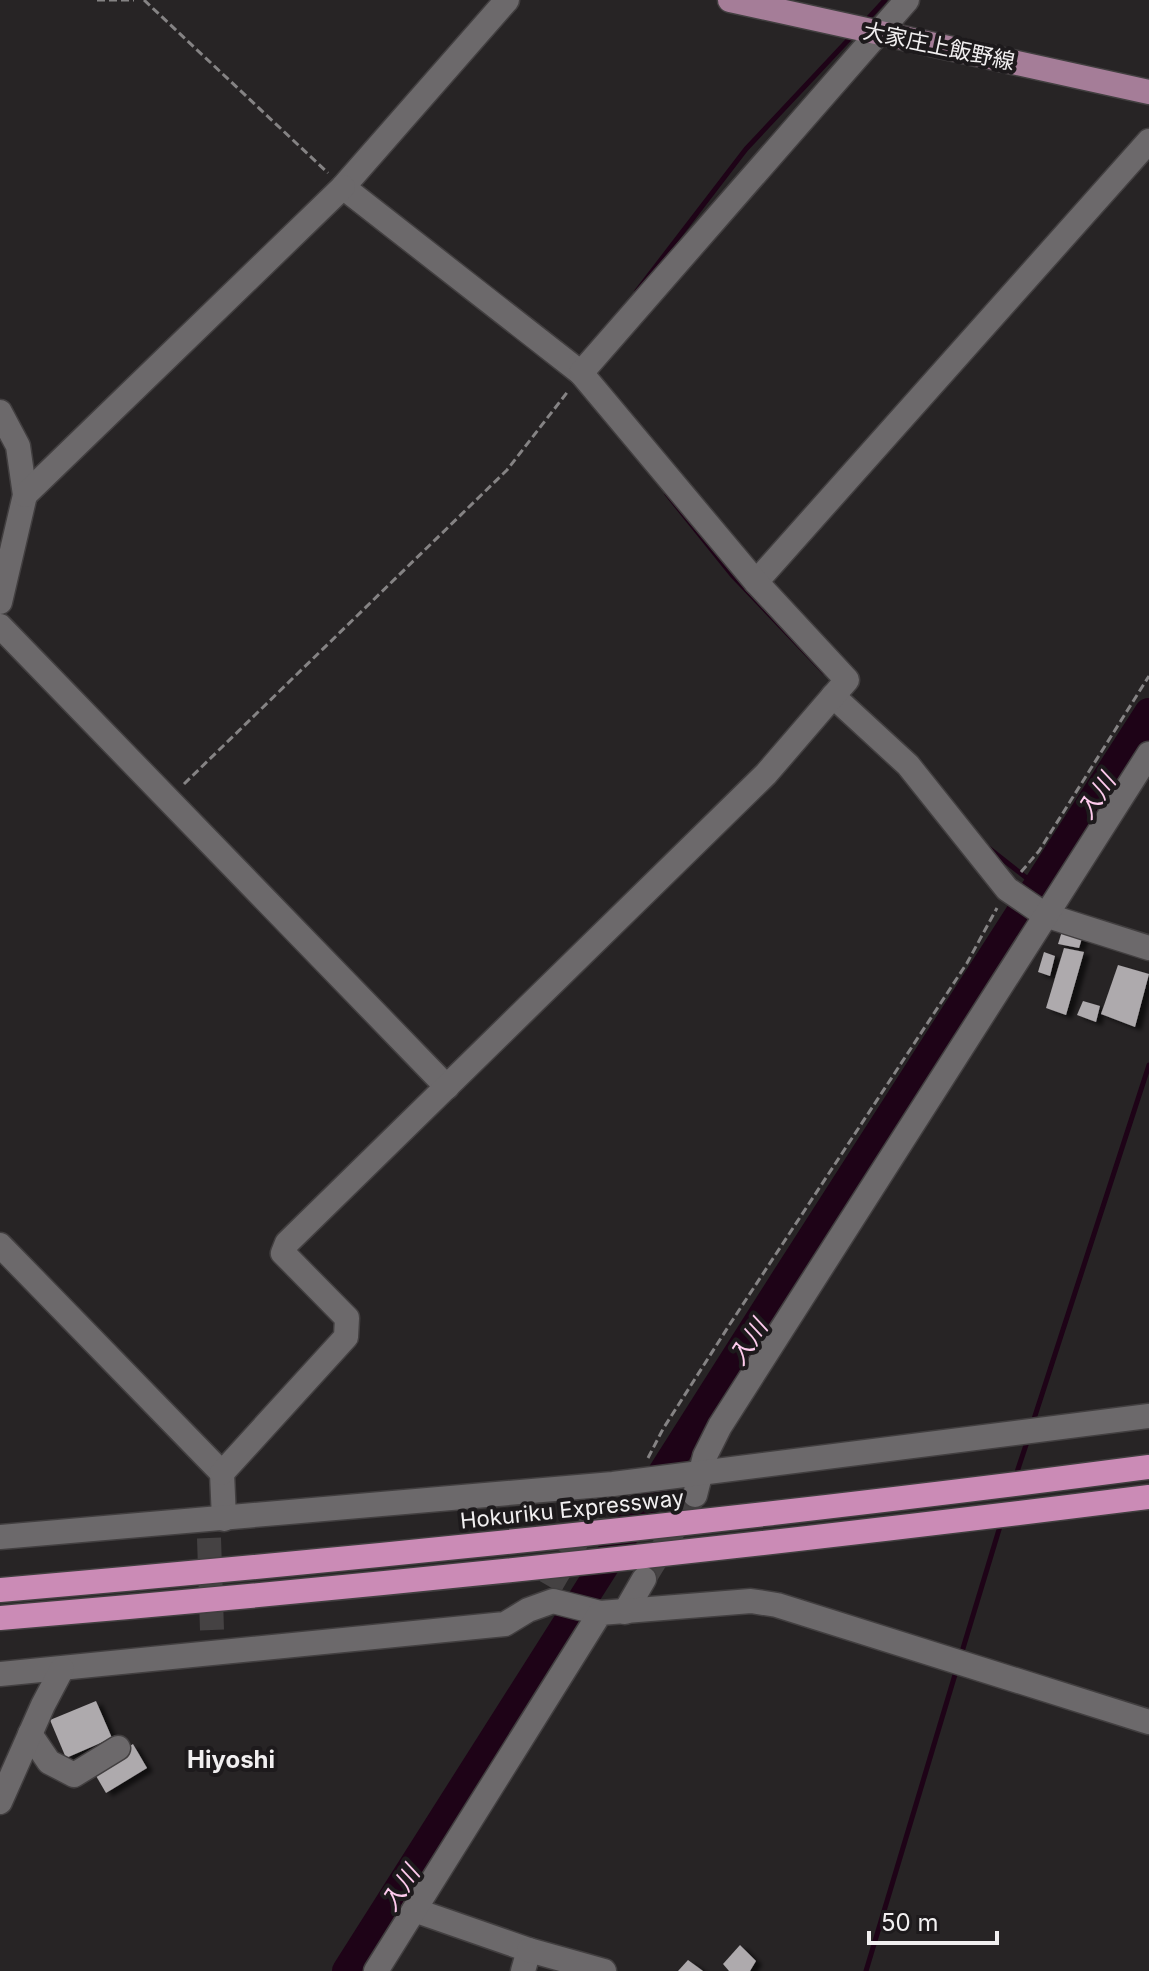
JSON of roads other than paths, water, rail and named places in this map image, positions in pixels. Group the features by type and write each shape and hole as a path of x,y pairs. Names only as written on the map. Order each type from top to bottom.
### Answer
{"highway":[{"name":"Hokuriku Expressway","path":"0,1590 590,1534 1149,1467"},
{"path":"0,1618 256,1597 577,1564 648,1567 1149,1497"}],"main road":[{"name":"大家庄上飯野線","path":"730,0 1149,92"}],"street":[{"path":"25,495 343,187 507,0"},
{"path":"581,373 907,0"},
{"path":"756,582 1149,141"},
{"path":"214,1526 222,1473 346,1337 347,1318 283,1253 287,1243 766,774 847,680 756,582 581,373 343,187"},
{"path":"0,412 18,446 25,495 0,602"},
{"path":"0,626 447,1087"},
{"path":"833,696 908,765 1010,891 1045,915 1149,948"},
{"path":"694,1480 720,1426 1149,754"},
{"path":"0,1245 222,1473"},
{"path":"0,1537 214,1526 625,1482 694,1480 1149,1416"},
{"path":"598,1505 625,1482"},
{"path":"625,1612 648,1567"},
{"path":"0,1674 62,1669 213,1642 505,1624 545,1595 553,1601 600,1613 751,1601 777,1605 1149,1722"},
{"path":"376,1971 600,1613"},
{"path":"0,1802 8,1758 30,1734 62,1669"},
{"path":"30,1734 49,1762 74,1775 118,1748"},
{"path":"414,1910 526,1961 604,1971"}],"waterway":[{"path":"864,23 885,0"},
{"path":"637,291 746,149 852,36"},
{"path":"667,494 732,575 824,672"},
{"name":"入川","path":"347,1971 1149,713"},
{"path":"986,846 1038,887"},
{"path":"1033,1422 1149,1065"},
{"path":"1016,1475 1028,1439"},
{"path":"961,1655 1001,1523"},
{"path":"866,1971 957,1668"}],"tunnel":[{"path":"644,1579 695,1495"},
{"path":"550,1587 598,1505"},
{"path":"209,1538 212,1630"}],"district":[{"name":"Hiyoshi","path":"231,1759"}]}
